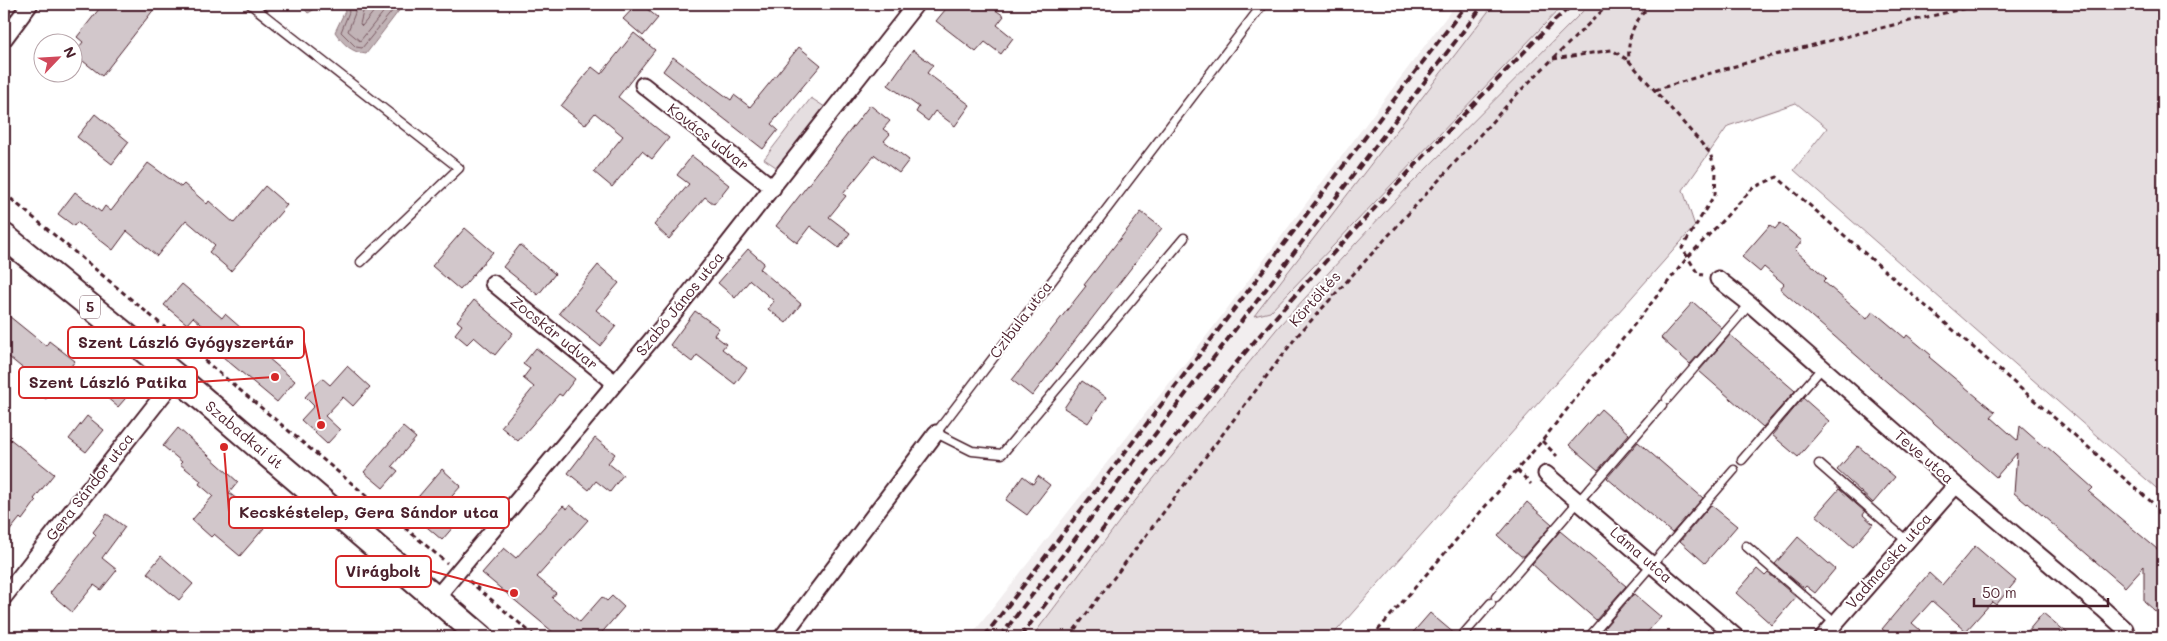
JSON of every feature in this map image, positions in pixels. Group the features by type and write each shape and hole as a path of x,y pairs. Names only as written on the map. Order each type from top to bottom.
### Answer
{"main road":[{"name":"Szabadkai út","path":"4,236 177,377 481,637"}],"street":[{"path":"4,39 30,4"},
{"name":"Szabó János utca","path":"436,598 673,314 916,4"},
{"name":"Kovács udvar","path":"643,85 773,188"},
{"name":"Teve utca","path":"1718,279 1750,304 1956,485 2103,609 2125,629 2128,637"},
{"name":"Zocskár udvar","path":"493,283 615,383"},
{"name":"Gera Sándor utca","path":"6,590 177,377"},
{"name":"Czibula utca","path":"782,637 936,432"},
{"name":"Láma utca","path":"1546,474 1736,637"},
{"name":"Vadmacska utca","path":"1822,637 1956,485"}],"lane":[{"path":"250,4 459,168 360,262"},
{"name":"Czibula utca","path":"936,432 1263,4"},
{"path":"936,432 972,451 1002,454 1184,238"},
{"path":"1461,637 1750,304"},
{"path":"1742,460 1822,368"},
{"path":"1819,464 1907,541"},
{"path":"1589,637 1734,470"},
{"path":"1746,546 1835,623"}],"path":[{"name":"Körtöltés","path":"1069,637 1297,336 1518,92 1609,4"},
{"path":"1629,61 1628,44 1637,18 1651,4"},
{"path":"1655,90 1736,65 1901,22 1984,4"},
{"path":"1552,60 1612,50 1629,61 1710,153 1716,172 1716,194 1682,248 1698,274 1718,279"},
{"path":"1372,637 1542,441 1687,258 1752,188 1777,177 2163,512"},
{"path":"4,193 536,637"},
{"path":"1542,441 1556,456"},
{"path":"1517,470 1531,484"}],"shaded area":[{"path":"1456,4 1494,4 1255,315 1270,312 1564,4 1590,4 1408,187 1280,325 1131,506 1032,637 970,637 1211,330"},
{"path":"1494,4 1564,4 1270,312 1254,316"},
{"path":"1590,4 2163,4 2163,494 1794,170 1827,128 1796,103 1728,126 1683,190 1695,226 1331,637 1032,637 1131,506 1280,325 1408,187"},
{"path":"811,98 828,109 779,169 764,159"}],"water":[{"path":"300,4 324,4 308,13"},
{"path":"338,4 404,4 366,54 348,47 335,32 345,11"}],"building":[{"path":"103,4 158,4 102,76 82,60 83,42 81,32"},
{"path":"637,4 641,4 658,18 643,36 623,19"},
{"path":"950,4 987,4 1004,16 997,25 1013,38 1001,54 985,42 976,52 936,21"},
{"path":"634,33 655,50 618,97 669,138 652,159 642,151 612,187 594,172 623,136 595,113 585,125 561,106 592,67 601,74"},
{"path":"799,47 821,65 771,124 778,130 763,149 663,71 673,57 731,100 734,95 750,107"},
{"path":"913,50 933,65 927,73 970,105 955,126 935,111 928,121 916,112 919,107 888,85"},
{"path":"870,105 890,121 883,129 890,134 884,141 909,160 899,173 875,155 843,194 846,196 829,217 850,233 839,248 810,226 797,243 776,226"},
{"path":"95,114 129,142 112,164 77,137"},
{"path":"692,156 729,185 714,204 705,197 669,239 654,225 689,184 677,175"},
{"path":"148,163 181,187 184,184 207,204 209,201 234,223 265,186 287,205 231,271 209,252 215,245 186,220 157,256 127,231 113,250 77,222 74,226 58,214 75,192 101,212 105,206 111,211"},
{"path":"1141,212 1162,228 1032,396 1012,380"},
{"path":"1780,223 1802,241 1795,250 1826,278 1823,281 1867,319 1873,311 1905,338 1907,335 1931,355 1929,357 1995,412 1991,417 2018,441 2020,426 2045,448 2046,446 2093,488 2089,492 2163,554 2163,618 2144,601 2144,566 2125,587 2014,493 2017,453 1996,477 1780,289 1784,284 1764,267 1760,272 1742,257 1770,225 1775,229"},
{"path":"465,228 493,252 460,290 432,266"},
{"path":"520,245 555,274 538,295 503,267"},
{"path":"748,249 764,263 760,269 801,304 786,323 768,309 774,301 750,280 735,298 718,283"},
{"path":"598,265 619,283 596,310 616,326 600,346 559,313"},
{"path":"182,284 222,318 225,314 257,342 254,346 295,381 277,402 211,347 218,339 193,317 187,324 164,305"},
{"path":"474,300 513,333 495,355 474,337 467,344 455,334 462,325 457,321"},
{"path":"1693,302 1722,328 1690,364 1661,338"},
{"path":"695,311 719,328 714,335 726,344 722,349 747,368 735,384 697,355 692,362 670,345"},
{"path":"4,312 46,346 49,341 75,361 46,399 20,379 26,371 4,353"},
{"path":"1730,335 1795,391 1763,427 1699,371"},
{"path":"536,348 575,379 562,396 559,394 518,441 501,427 534,387 523,378 530,369 523,364"},
{"path":"347,366 370,387 353,406 343,397 325,416 340,430 327,444 301,420 314,406 305,397 322,378 330,385"},
{"path":"114,377 131,392 118,407 100,392"},
{"path":"1082,381 1106,397 1088,423 1064,408"},
{"path":"1803,398 1829,421 1798,457 1772,435"},
{"path":"1601,409 1629,434 1598,470 1569,445"},
{"path":"87,416 104,430 86,452 69,439"},
{"path":"403,427 416,438 392,466 398,471 383,488 364,472"},
{"path":"178,428 238,482 229,493 241,502 239,505 264,528 240,556 214,534 211,537 192,520 213,496 199,484 201,481 180,464 182,462 163,446"},
{"path":"4,434 54,474 34,499 36,501 22,520 20,518 4,538"},
{"path":"595,438 615,454 608,463 623,475 610,492 596,481 589,490 568,473"},
{"path":"1638,442 1703,498 1672,533 1607,478"},
{"path":"1858,446 1895,477 1873,503 1837,470"},
{"path":"442,469 461,486 445,504 461,518 442,540 407,510"},
{"path":"1023,476 1033,484 1038,476 1050,485 1027,515 1006,500"},
{"path":"1839,489 1865,512 1863,515 1873,524 1853,547 1816,515"},
{"path":"1527,502 1552,524 1524,556 1521,556 1498,536"},
{"path":"570,505 588,520 537,577 556,593 552,598 580,622 602,597 607,601 612,596 624,607 598,637 559,637 482,573 504,548 516,558 563,506 567,509"},
{"path":"1711,505 1737,526 1705,563 1680,541"},
{"path":"107,514 125,527 102,558 117,570 101,590 94,585 72,612 50,593 96,535 93,532"},
{"path":"1560,531 1626,586 1596,620 1532,564"},
{"path":"1798,537 1835,569 1815,593 1806,586 1804,588 1775,564"},
{"path":"1975,546 2016,581 1996,605 1992,602 1966,631 1932,601 1912,623 1920,630 1913,637 1892,637 1882,629 1929,573 1942,585"},
{"path":"161,556 193,584 179,600 147,573"},
{"path":"1757,569 1765,576 1768,573 1796,597 1772,625 1736,593"},
{"path":"1634,594 1661,617 1643,637 1616,637 1604,628"},
{"path":"1430,613 1456,635 1456,637 1409,637"},
{"path":"2043,613 2072,637 2023,637"}],"railway":[{"path":"984,637 1467,4"},
{"path":"1000,637 1484,4"},
{"path":"1020,637 1132,492 1248,349 1360,224 1436,143 1552,23 1573,4"}],"place":[{"name":"Szent László Patika","path":"275,377"},
{"name":"Szent László Gyógyszertár","path":"321,425"},
{"name":"Kecskéstelep, Gera Sándor utca","path":"224,447"},
{"name":"Virágbolt","path":"514,593"}]}
